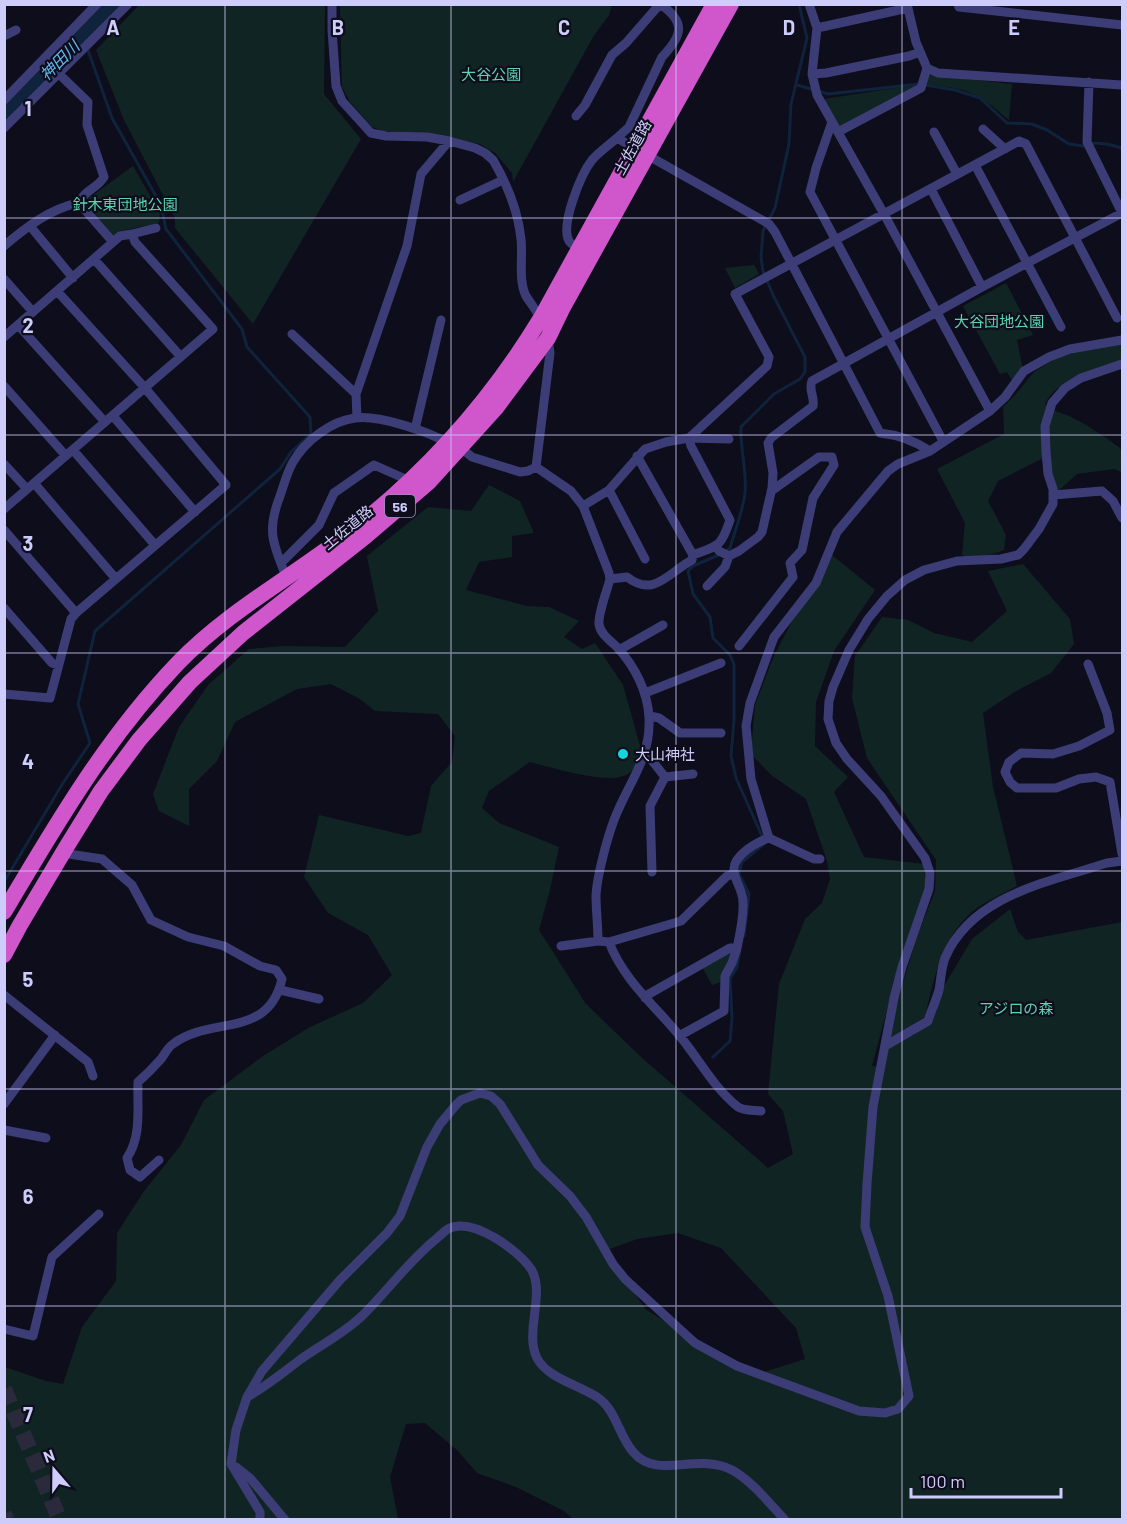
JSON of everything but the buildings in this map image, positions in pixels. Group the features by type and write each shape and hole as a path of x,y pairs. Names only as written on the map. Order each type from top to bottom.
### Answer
{"highway":[{"name":"土佐道路","path":"4,912 80,786 118,732 179,662 283,569 358,526 496,408 548,338 714,4"},
{"name":"土佐道路","path":"4,955 62,853 101,791 139,740 190,682 243,633 366,536 429,482 541,318 580,248 731,4"}],"street":[{"path":"4,100 97,4"},
{"path":"4,128 128,4"},
{"path":"332,4 336,86 342,101 371,133 386,136 427,137 449,141 485,153 492,160 503,180 518,215 526,296 535,306 541,318 550,353 536,466"},
{"path":"576,116 585,105 612,55 627,43 660,4 673,13 678,21 679,30 662,57 629,127 592,160 578,184 570,208 567,239 571,244 580,248"},
{"path":"809,4 817,28 812,79 817,94 990,411"},
{"path":"958,4 959,7 1122,25"},
{"path":"817,28 907,6 927,68 922,85 838,132"},
{"path":"4,36 16,30"},
{"path":"812,79 826,73 920,52"},
{"path":"927,68 938,73 1122,85"},
{"path":"59,74 88,102 87,125 104,177 102,182 82,195 79,203"},
{"path":"693,555 739,551 762,532 772,488 773,473 768,443 771,438 813,406 810,384 812,381 1122,213 1088,145 1089,82"},
{"path":"832,122 810,192 943,441"},
{"path":"983,129 1005,149"},
{"path":"934,132 957,174"},
{"path":"617,138 766,222 791,263 880,433 917,442 930,451"},
{"path":"357,418 356,394 407,246 421,174 449,141"},
{"path":"688,438 766,366 769,357 735,294 1019,141 1026,144 1117,318"},
{"path":"975,165 1061,327"},
{"path":"460,201 503,180"},
{"path":"931,189 982,287"},
{"path":"4,246 30,226 65,206 79,203"},
{"path":"79,203 113,242"},
{"path":"30,226 73,278"},
{"path":"4,337 120,236 156,228"},
{"path":"4,509 213,329 135,242 132,234"},
{"path":"94,259 181,357"},
{"path":"4,279 33,312"},
{"path":"4,694 50,698 71,619 226,485 145,388 57,291"},
{"path":"415,429 441,320"},
{"path":"18,325 195,512"},
{"path":"292,334 356,394"},
{"path":"769,838 751,779 746,726 750,703 774,637 816,583 837,532 888,471 898,464 930,451 990,411 1005,398 1024,371 1049,357 1071,349 1122,340"},
{"path":"260,1520 260,1512 231,1464 236,1430 247,1397 262,1371 340,1280 387,1233 400,1216 427,1147 440,1124 461,1100 480,1093 491,1096 500,1104 538,1165 570,1196 625,1280 694,1343 737,1366 859,1411 885,1413 898,1409 909,1396 888,1296 865,1227 873,1107 894,998 902,967 929,889 930,873 925,858 881,796 847,759 836,743 828,719 829,701 849,650 868,619 886,596 905,580 924,570 957,561 1001,559 1018,555 1039,528 1053,504 1048,474 1045,426 1052,403 1065,388 1081,378 1122,364"},
{"path":"4,386 155,545"},
{"path":"283,569 272,536 275,511 291,464 302,449 320,434 340,422 357,418 384,421 415,429 455,445 472,457 520,472 528,471 536,466"},
{"path":"688,438 690,446 730,520 723,541 722,552 725,567 707,586"},
{"path":"583,506 609,490 645,449 688,438 729,440"},
{"path":"610,579 627,577 637,585 655,584 692,560 693,555 637,456"},
{"path":"739,646 793,577 790,563 802,550 813,498 834,465 832,457 819,457 774,489 772,488"},
{"path":"4,464 30,486 116,579"},
{"path":"283,569 319,525 334,493 374,465 410,481"},
{"path":"536,466 572,491 583,506 610,579 599,622 601,632 619,650 638,677 645,693 650,716 646,753 614,821 603,862 596,895 598,941"},
{"path":"609,490 645,559"},
{"path":"1053,495 1102,492 1113,501 1122,518"},
{"path":"4,530 76,613"},
{"path":"4,608 52,663 58,665"},
{"path":"619,650 663,625"},
{"path":"645,693 721,663"},
{"path":"1088,664 1107,713 1110,730 1078,746 1053,754 1021,753 1009,762 1005,772 1010,782 1017,788 1056,788 1079,779 1096,777 1110,782 1122,854"},
{"path":"650,716 659,718 680,733 721,733"},
{"path":"646,753 665,777"},
{"path":"665,777 693,774"},
{"path":"652,872 650,806 665,777"},
{"path":"679,1036 724,1011 726,976 736,948 744,903 742,890 733,867 738,858 760,841 769,838 814,860 820,859"},
{"path":"62,853 102,860 132,885 151,920 188,937 224,946 261,966 276,970 282,978 280,990 268,1009 254,1018 192,1034 172,1044 161,1059 138,1082 138,1130 132,1150 126,1158 130,1170 140,1177 159,1160"},
{"path":"885,1046 928,1021 939,990 944,959 964,928 990,907 1007,896 1107,862 1122,861"},
{"path":"561,946 598,941 609,942 681,921 727,876 734,874"},
{"path":"609,942 634,985 679,1036 718,1089 741,1109 761,1111"},
{"path":"645,998 730,948 736,948"},
{"path":"280,990 319,999"},
{"path":"4,995 88,1062 93,1076"},
{"path":"4,1104 55,1035"},
{"path":"4,1130 46,1138"},
{"path":"4,1329 33,1336 52,1257 99,1214"},
{"path":"247,1397 345,1330 363,1315 429,1245 450,1228 462,1226 482,1231 499,1240 519,1255 532,1270 537,1286 534,1330 537,1358 559,1378 598,1397 610,1412 627,1444 644,1463 656,1466 695,1462 711,1463 732,1470 785,1520"},
{"path":"231,1464 250,1478 285,1520"}],"green space":[{"path":"140,4 325,5 324,94 361,139 253,324 175,228 175,218 124,120 96,50"},
{"name":"大谷公園","path":"340,5 612,5 609,15 593,37 513,182 512,173 495,153 480,144 427,133 384,131 372,127 350,102 342,87"},
{"path":"929,75 1012,84 1009,120 980,98 963,90 927,85"},
{"path":"915,85 916,88 839,127 824,99"},
{"name":"針木東団地公園","path":"133,166 160,213 159,223 120,231 113,236 85,201"},
{"path":"754,265 759,274 735,288 725,268"},
{"name":"大谷団地公園","path":"1006,283 1033,335 1017,340 1023,370 1013,382 1007,372 1000,374 963,306"},
{"path":"1122,343 1122,360 1068,381 1051,395 1045,404 1119,447 1122,451 1122,472 1114,469 1077,474 1057,492 1053,477 1041,459 998,481 988,501 1006,535 1004,550 978,557 962,555 965,523 937,469 1004,434 1003,407 1034,372 1055,359 1078,351"},
{"name":"アジロの森","path":"489,485 520,501 534,533 512,536 512,557 479,562 466,590 527,606 549,607 579,621 564,637 582,649 595,643 623,685 642,753 632,771 618,778 593,777 530,762 489,791 482,808 499,823 559,847 539,930 586,1004 640,1056 768,1168 793,1154 783,1111 768,1094 779,984 805,919 822,903 830,879 827,861 806,799 771,775 751,754 755,705 773,658 792,621 820,583 832,555 875,590 834,651 816,702 815,746 848,777 834,792 864,857 924,864 926,888 900,961 872,1066 885,1067 888,1049 915,1034 934,1018 944,986 972,939 1010,909 1018,932 1026,940 1122,922 1122,1519 573,1519 564,1511 516,1487 477,1473 458,1451 425,1423 406,1424 390,1477 398,1519 5,1520 5,1367 46,1381 63,1384 82,1327 116,1281 117,1233 144,1191 181,1145 204,1100 263,1056 310,1027 363,1003 392,975 368,935 328,913 304,877 319,815 408,836 421,833 431,786 452,762 455,736 438,714 375,711 360,699 331,684 297,689 235,722 217,761 189,789 189,826 159,811 153,794 179,727 208,685 249,649 283,646 345,647 378,611 367,556 428,507 471,511","holes":["678,1233 721,1248 796,1328 805,1359 764,1372 717,1353 645,1309 607,1250 637,1239"]},
{"path":"1023,564 1070,619 1074,644 1051,673 1016,691 983,713 993,787 1017,886 983,904 961,923 940,960 925,1017 889,1039 900,992 917,937 935,891 936,860 867,758 852,698 855,656 882,617 908,620 934,633 972,642 1007,611 988,571"},
{"path":"732,952 721,982 712,985 702,967"}],"waterway":[{"name":"神田川","path":"4,115 113,4"},
{"path":"726,551 730,548 745,493 741,427 774,394 800,379 805,372 805,357 773,295 763,271 761,257 763,231 775,208 789,144 791,104 807,38 799,4"},
{"path":"4,882 63,783 90,743 78,704 95,631 280,469 291,452 311,434 310,417 247,347 242,329 166,229 161,205 112,118 83,36"},
{"path":"797,85 828,94 919,84"},
{"path":"925,85 955,90 980,98 1007,123 1032,124 1047,130 1069,144 1083,146 1095,143 1122,148"},
{"path":"721,554 693,566 688,571 693,594 710,617 713,638 730,655 734,664 734,720 731,756 736,778 765,843 742,862 739,874 749,894 744,936"},
{"path":"713,1057 730,1041 732,1018 730,979 737,967 740,951"}],"tunnel":[{"path":"4,1389 60,1520"},
{"path":"4,1514 7,1520"}],"place":[{"name":"大山神社","path":"623,754"}]}
